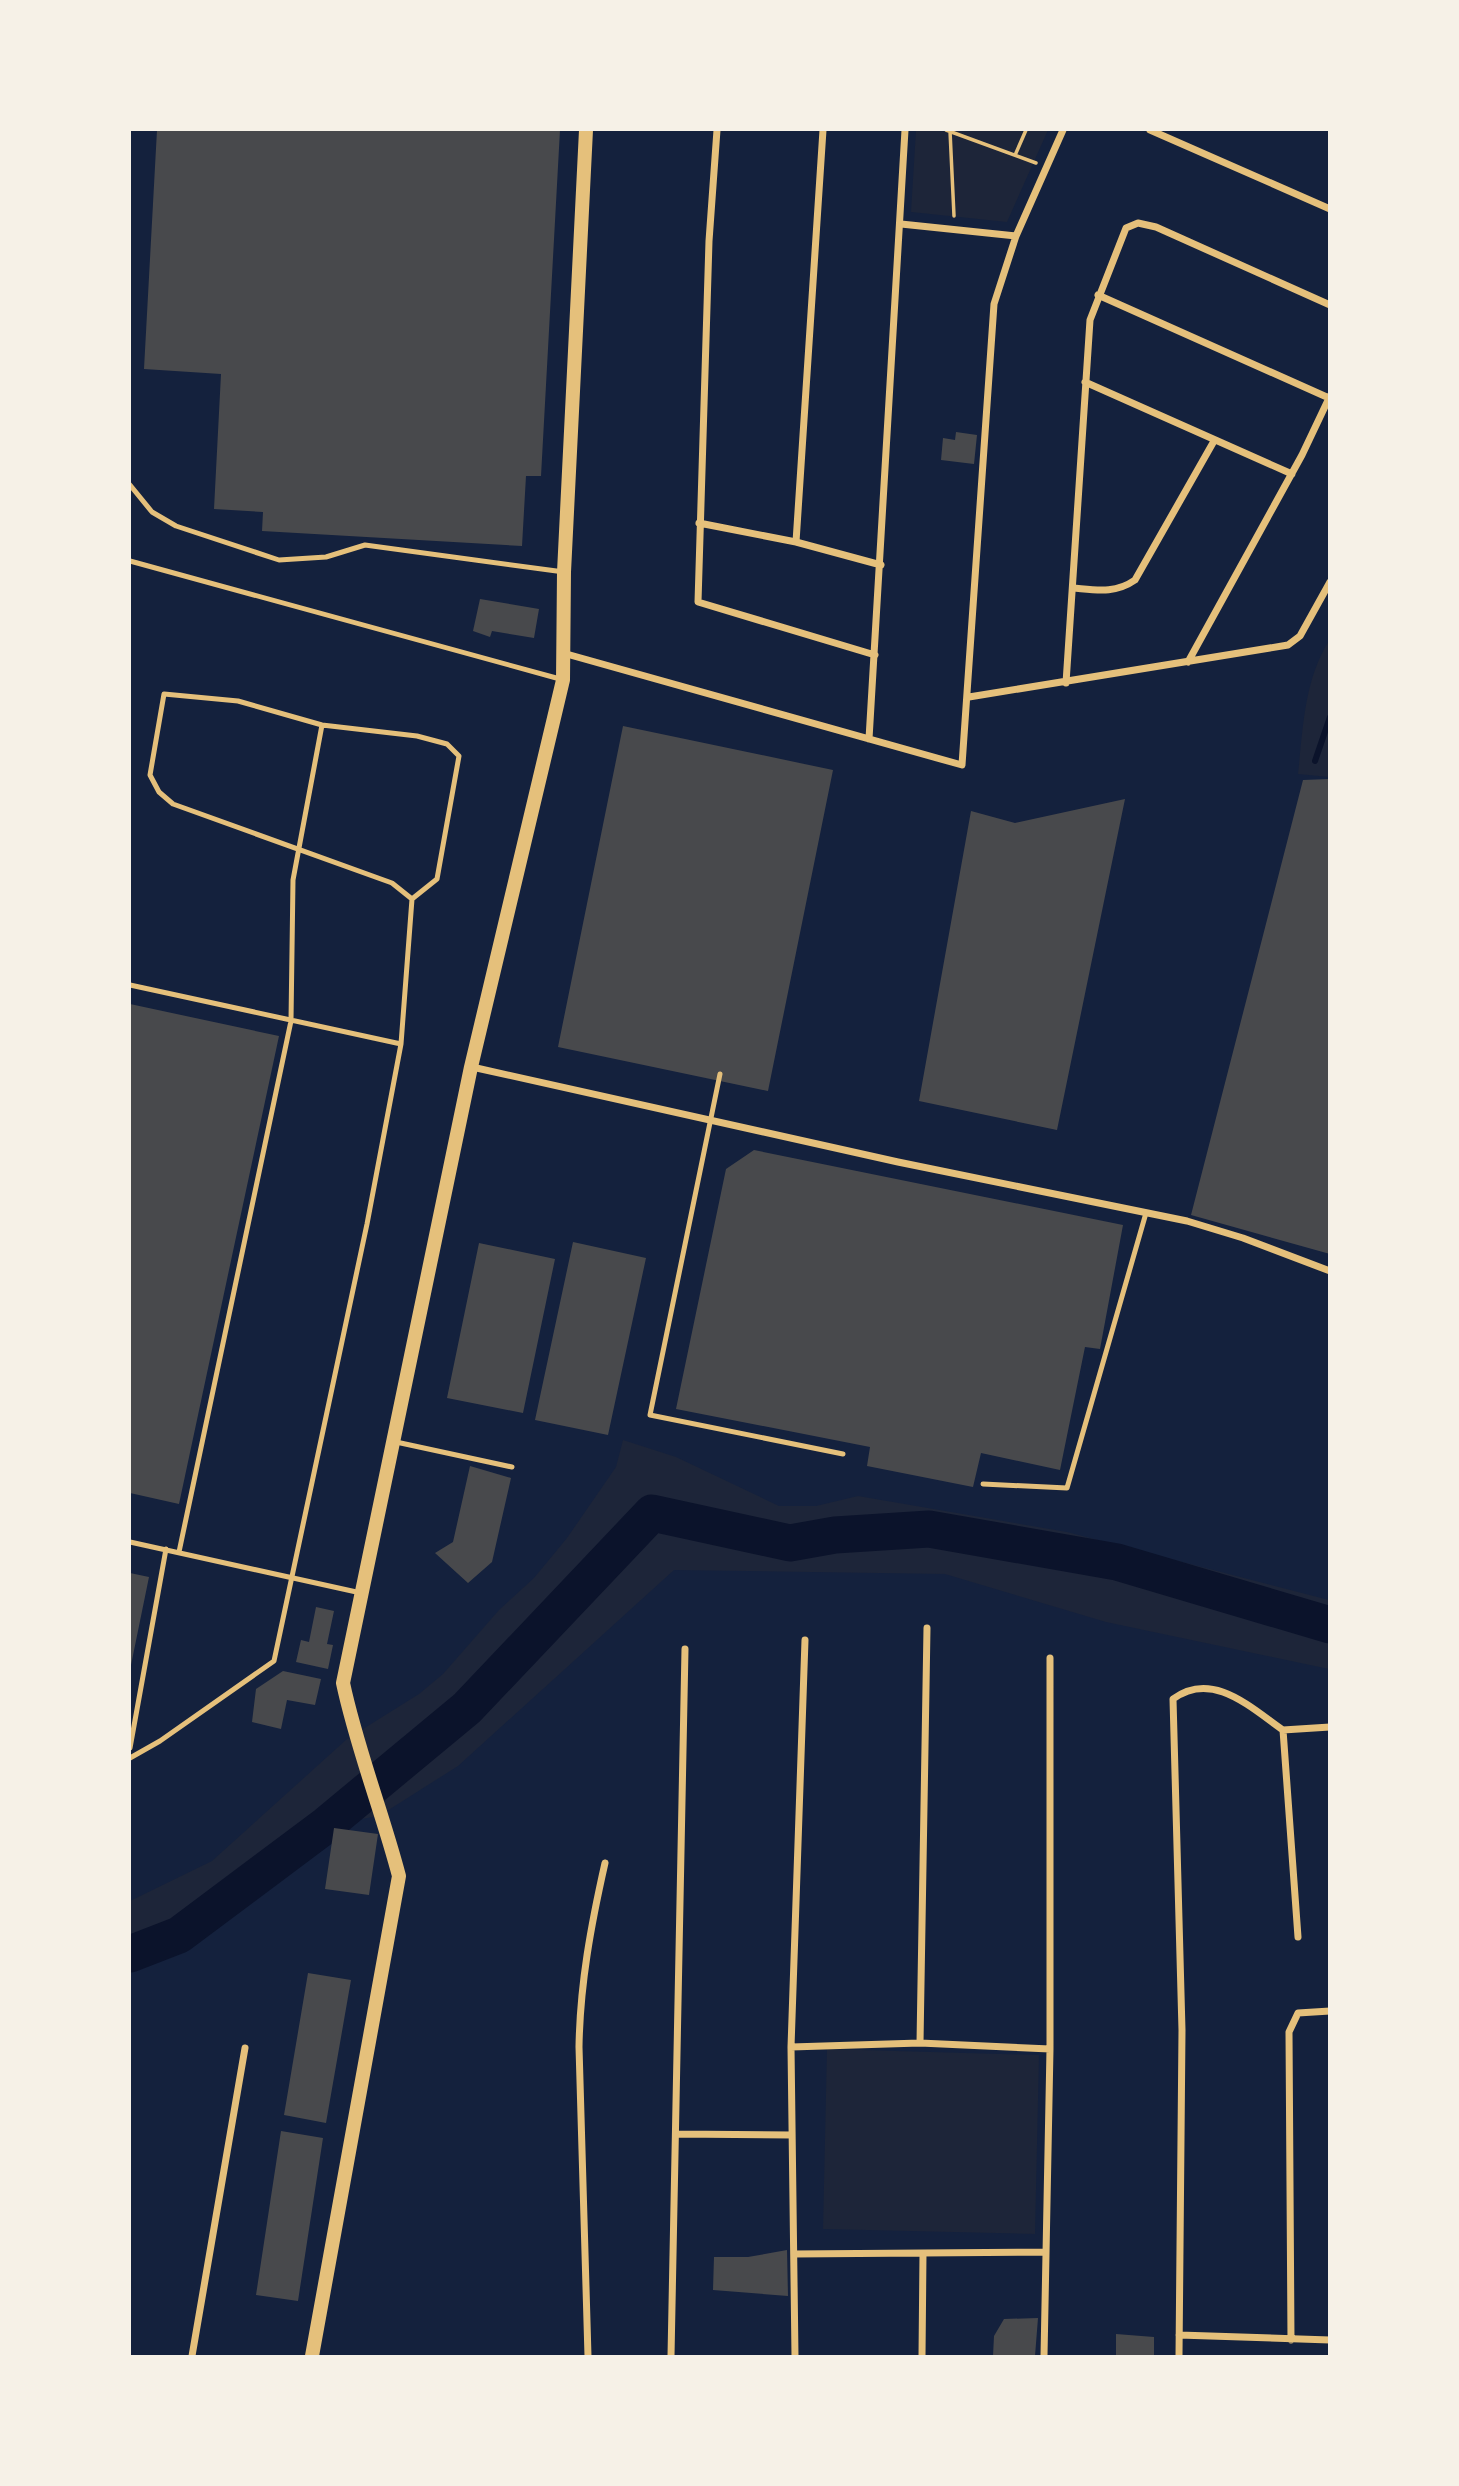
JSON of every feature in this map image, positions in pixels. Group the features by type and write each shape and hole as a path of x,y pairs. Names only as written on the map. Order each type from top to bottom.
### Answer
{"main road":[{"path":"312,2357 399,1876 383,1813 353,1731 344,1683 471,1067 563,680 564,572 586,130"}],"street":[{"path":"718,130 709,241 698,602 875,655"},
{"path":"796,542 823,130"},
{"path":"869,740 905,130"},
{"path":"563,653 962,765 969,697 994,304 1016,236 1063,130"},
{"path":"1150,130 1165,132 1329,209"},
{"path":"1066,683 1090,320 1126,228 1138,223 1156,227 1329,305"},
{"path":"901,224 1016,236"},
{"path":"1098,295 1329,397 1292,474 1188,662"},
{"path":"1085,382 1292,474"},
{"path":"1073,588 1105,591 1125,587 1135,580 1214,441"},
{"path":"699,523 796,542 881,565"},
{"path":"969,697 1288,645 1300,636 1329,582"},
{"path":"471,1067 1146,1213 1243,1238 1329,1271"},
{"path":"920,2043 927,1628"},
{"path":"796,2357 791,2047 805,1640"},
{"path":"671,2357 685,1649"},
{"path":"1044,2357 1049,2049 1050,1658"},
{"path":"1179,2357 1182,2030 1172,1699 1185,1690 1229,1692 1283,1730 1329,1727"},
{"path":"1283,1730 1298,1937"},
{"path":"588,2357 579,2022 586,1949 605,1863"},
{"path":"1290,2340 1289,2032 1298,2013 1329,2011"},
{"path":"791,2047 920,2043 1049,2049"},
{"path":"192,2357 245,2048"},
{"path":"676,2134 792,2135"},
{"path":"794,2255 1046,2252"},
{"path":"922,2357 923,2254"},
{"path":"1179,2335 1329,2340"}],"lane":[{"path":"130,485 152,513 176,526 279,561 326,557 365,545 564,572"},
{"path":"130,561 563,680"},
{"path":"130,1758 170,1734 274,1661 367,1224 401,1044 412,899 438,879 459,756 447,744 417,736 322,725 238,701 164,694 150,775 159,792 173,804 297,846 392,883 412,899"},
{"path":"179,1552 291,1021 293,880 297,846 322,725"},
{"path":"130,985 401,1044"},
{"path":"720,1074 650,1415 843,1454"},
{"path":"983,1484 1067,1488 1146,1213"},
{"path":"393,1441 512,1467"},
{"path":"130,1542 361,1593"},
{"path":"130,1748 166,1549"}],"path":[{"path":"956,229 948,130 1016,153 1047,167"},
{"path":"1016,153 1026,130"}],"shaded area":[{"path":"916,130 1048,130 1007,222 911,212"},
{"path":"1329,641 1329,777 1298,774 1303,722 1310,688 1314,672"},
{"path":"623,1440 676,1457 779,1506 816,1506 858,1496 1067,1532 1329,1600 1329,1669 1106,1622 945,1574 674,1570 458,1766 379,1816 326,1825 179,1935 130,1954 130,1901 212,1861 347,1739 419,1694 443,1674 499,1610 534,1578 567,1538 616,1467"},
{"path":"827,2049 1039,2055 1035,2234 823,2229"}],"building":[{"path":"157,130 560,130 541,476 526,476 522,546 262,531 263,512 214,509 221,374 144,369"},
{"path":"956,432 977,435 974,464 941,460 943,438 955,440"},
{"path":"480,599 539,609 534,638 492,631 490,637 473,631"},
{"path":"623,726 833,770 768,1091 558,1047"},
{"path":"1330,779 1330,1254 1191,1215 1303,780"},
{"path":"1125,799 1057,1130 919,1101 971,811 1015,823"},
{"path":"130,1004 279,1036 179,1504 130,1493"},
{"path":"754,1150 1123,1225 1100,1349 1085,1347 1060,1470 981,1453 973,1487 867,1466 870,1447 676,1409 726,1169"},
{"path":"573,1242 646,1258 608,1435 535,1420"},
{"path":"479,1243 555,1259 523,1413 447,1398"},
{"path":"470,1466 511,1478 492,1562 468,1583 435,1553 453,1542"},
{"path":"130,1573 149,1577 131,1665 130,1665"},
{"path":"316,1607 334,1611 327,1644 333,1645 328,1669 296,1662 301,1640 309,1642"},
{"path":"283,1671 321,1679 315,1705 287,1700 281,1729 252,1722 256,1689"},
{"path":"334,1828 378,1834 369,1895 325,1889"},
{"path":"308,1973 351,1980 326,2123 284,2115"},
{"path":"281,2131 323,2138 298,2301 256,2295"},
{"path":"787,2250 788,2296 713,2290 714,2257 748,2257"},
{"path":"1038,2318 1035,2356 993,2356 994,2336 1004,2319"},
{"path":"1116,2334 1154,2337 1154,2356 1116,2356"}],"waterway":[{"path":"1315,761 1330,717"},
{"path":"130,1954 179,1935 326,1825 467,1708 652,1513 790,1543 835,1535 929,1529 1117,1562 1330,1625"}]}
